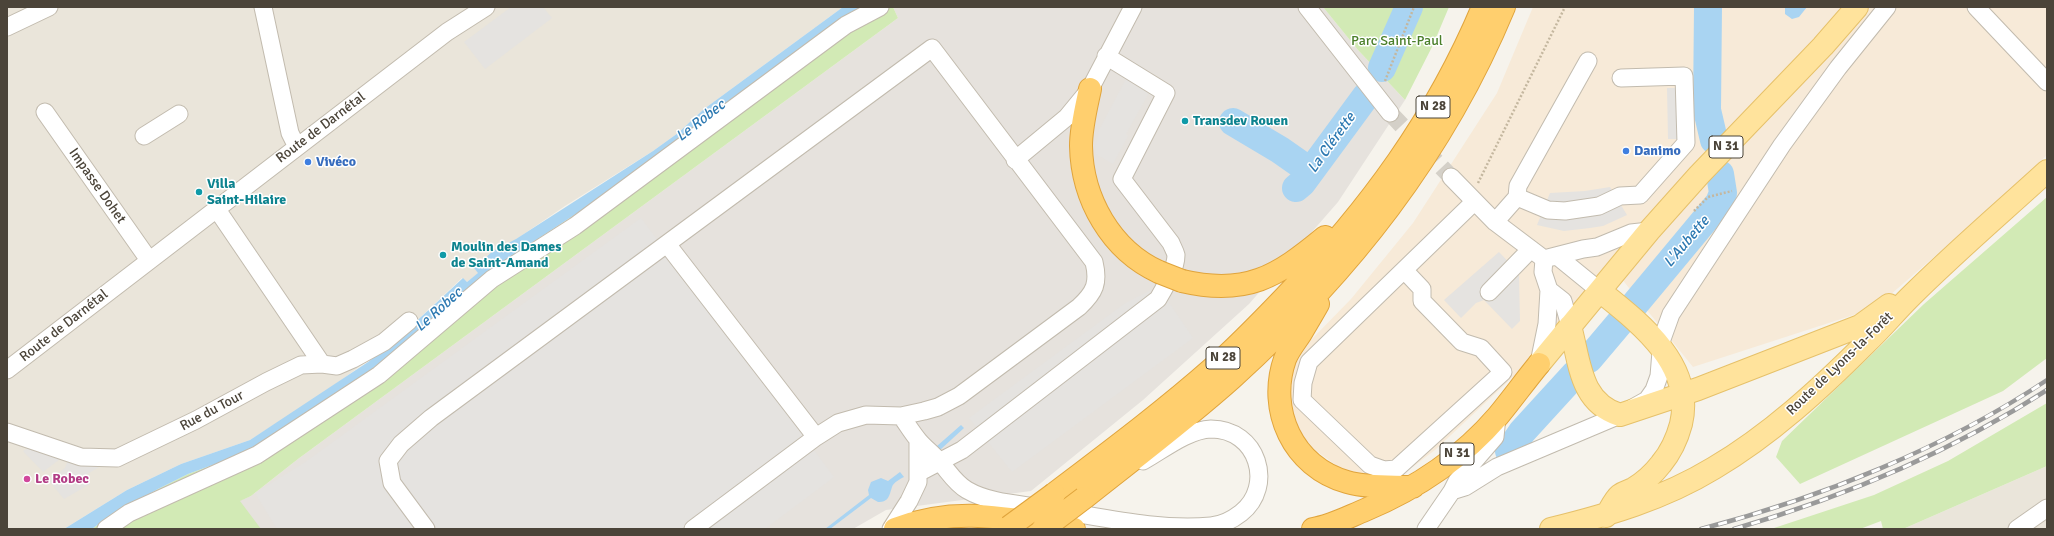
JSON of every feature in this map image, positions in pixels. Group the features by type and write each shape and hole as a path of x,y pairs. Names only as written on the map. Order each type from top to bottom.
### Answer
{"highway":[{"name":"N 28","path":"1008,528 1054,494 1215,366 1300,281 1371,200 1431,111 1456,66 1482,7"},
{"name":"N 28","path":"1043,529 1070,520 1084,498 1231,379 1273,339 1336,272 1396,200 1441,132 1487,47 1504,7"},
{"path":"1090,89 1082,127 1081,146 1082,164 1092,202 1109,231 1124,249 1143,263 1159,272 1182,281 1216,287 1244,284 1272,275 1299,259 1371,200"},
{"path":"1336,272 1286,357 1280,379 1279,403 1284,424 1294,444 1311,464 1327,474 1360,485 1413,487"},
{"name":"N 31","path":"1313,529 1356,514 1413,487 1446,464 1498,417 1539,364"},
{"path":"895,529 934,518 957,515 1070,520"}],"main road":[{"name":"N 31","path":"1539,364 1649,230 1699,175 1823,46 1856,7"},
{"name":"Route de Lyons-la-Forêt","path":"1551,529 1626,510 1679,487 1714,468 1775,426 1866,344 1908,298 2047,171"},
{"path":"1600,291 1637,321 1662,348 1677,375 1682,395 1682,418 1675,444 1668,456 1660,466 1634,489 1619,496 1606,516"},
{"path":"1570,326 1584,384 1592,397 1598,403 1610,412 1620,415 1682,395 1774,361 1860,326 1894,301 1908,298"}],"street":[{"path":"7,27 49,7"},
{"path":"263,7 290,133 297,147"},
{"name":"Route de Darnétal","path":"7,370 446,32 486,7"},
{"path":"106,529 129,513 257,455 379,376 492,279 575,226 846,25 880,7"},
{"path":"1015,160 1067,117 1090,89 1133,7"},
{"path":"1307,7 1390,113"},
{"path":"1452,491 1465,487 1498,467 1620,415 1647,400 1654,390 1660,376 1664,331 1671,314 1747,196 1838,68 1887,7"},
{"path":"1976,7 2047,82"},
{"path":"426,529 392,483 388,461 401,444 431,418 932,48 1015,160 1094,262 1097,275 1095,287 1089,298 1079,307 959,396 938,408 901,416 866,415 838,423 816,437 693,529"},
{"path":"918,473 962,450 1158,299 1173,266 1176,254 1171,243 1122,179 1166,93 1106,56"},
{"path":"1495,222 1517,197 1518,186 1588,61"},
{"path":"1517,197 1548,210 1565,211 1599,206 1620,196 1640,195 1686,143 1684,76 1621,78"},
{"name":"Impasse Dohet","path":"45,112 149,260"},
{"path":"144,136 179,114"},
{"path":"1451,177 1495,222 1600,291"},
{"path":"1404,270 1422,289 1422,301 1462,342 1481,348 1503,372 1396,469 1384,470 1370,465 1302,400 1303,383 1309,362 1404,270 1472,199"},
{"path":"216,208 322,364"},
{"path":"1489,292 1544,254 1597,247 1631,233 1649,230"},
{"path":"667,244 816,437"},
{"path":"1539,364 1546,331 1549,290 1543,272 1544,254"},
{"path":"1549,290 1563,301 1570,326"},
{"name":"Rue du Tour","path":"7,432 81,458 117,458 196,420 301,365 322,364 337,366 353,359 384,342 409,321"},
{"path":"901,416 918,440 940,462 955,481 967,490 981,496 1070,520 1180,526 1213,526 1229,522 1248,506 1258,484 1258,469 1253,450 1244,440 1234,434 1209,429 1197,431 1181,439 1106,481"},
{"path":"1426,529 1452,491 1457,481 1495,437 1498,417"},
{"path":"891,529 909,502 918,482 918,440"},
{"path":"2017,529 2047,508"}],"path":[{"path":"1378,98 1414,7"},
{"path":"1472,199 1566,7"},
{"path":"1708,196 1734,190"}],"shaded area":[{"path":"7,7 843,7 704,109 678,133 653,151 565,206 474,268 479,273 467,282 462,278 395,341 318,397 250,440 181,464 127,490 64,529 7,529"},
{"path":"511,7 543,7 552,18 485,69 464,42"},
{"path":"893,7 1323,7 1358,50 1405,100 1338,202 1249,304 1143,400 1031,491 886,510 853,529 171,529 251,496 298,459 898,18"},
{"path":"1533,7 2047,7 2047,155 1993,206 1875,308 1693,367 1608,262 1515,375 1435,450 1414,466 1395,476 1378,478 1344,471 1315,450 1303,436 1293,415 1289,390 1292,370 1310,341 1351,299 1413,223 1497,93"},
{"path":"1126,79 1149,93 1126,134 1128,136 1113,164 1096,154 1096,147 1099,130"},
{"path":"1667,88 1695,88 1695,139 1668,139"},
{"path":"1610,187 1627,215 1603,226 1564,231 1537,225 1550,193 1585,191"},
{"path":"641,218 834,477 765,529 277,529 255,493 304,463"},
{"path":"1499,252 1519,273 1520,321 1512,329 1484,300 1476,303 1461,318 1444,300"},
{"path":"1153,289 1168,301 1193,338 1012,472 969,418 1124,304"},
{"path":"32,446 59,457 60,459 43,472 23,451"},
{"path":"68,460 99,465 99,467 86,475 90,484 64,499 49,481 65,468"},
{"path":"2047,466 2047,529 1903,529"}],"green space":[{"path":"864,7 893,7 898,18 298,459 251,496 240,501 261,529 92,529 104,520 158,489 188,474 256,449 495,267 626,181"},
{"name":"Parc Saint-Paul","path":"1323,7 1449,7 1433,45 1405,100 1358,50"},
{"path":"2047,197 2047,358 2003,391 1800,484 1776,457 1782,441 1924,304"},
{"path":"2047,403 2047,466 1903,529 1883,529 1881,521 1860,529 1771,529 1874,495 1948,461"}],"water":[{"path":"843,7 864,7 626,181 495,267 399,354 256,449 188,474 158,489 104,520 92,529 64,529 127,490 181,464 250,440 368,362 395,341 463,278 467,282 478,273 474,268 493,251 516,239 653,151 678,133 704,109"},
{"path":"1785,7 1807,7 1799,17 1792,19 1785,14"},
{"path":"961,425 964,428 940,450 937,446"},
{"path":"900,472 904,477 894,484 886,500 878,502 871,498 830,529 825,529 869,495 868,490 871,482 881,478 888,481"}],"waterway":[{"name":"La Clérette","path":"1382,68 1409,7"},
{"name":"L'Aubette","path":"1708,7 1707,110 1714,140"},
{"name":"La Clérette","path":"1296,188 1302,183 1366,96"},
{"path":"1233,122 1280,150 1310,171"},
{"name":"L'Aubette","path":"1635,304 1719,203 1723,193 1720,174"},
{"name":"L'Aubette","path":"1589,359 1622,320"},
{"name":"L'Aubette","path":"1509,451 1522,432 1575,374"}],"tunnel":[{"path":"1390,113 1451,177"}],"railway":[{"path":"1701,529 1791,502 1880,468 1967,428 2008,405 2047,380"},
{"path":"1734,529 1816,502 1896,471 1973,433 2047,390"}],"place":[{"name":"Transdev Rouen","path":"1185,121"},
{"name":"Danimo","path":"1626,151"},
{"name":"Vivéco","path":"308,162"},
{"name":"Villa Saint-Hilaire","path":"199,192"},
{"name":"Moulin des Dames de Saint-Amand","path":"443,255"},
{"name":"Le Robec","path":"27,479"}]}
